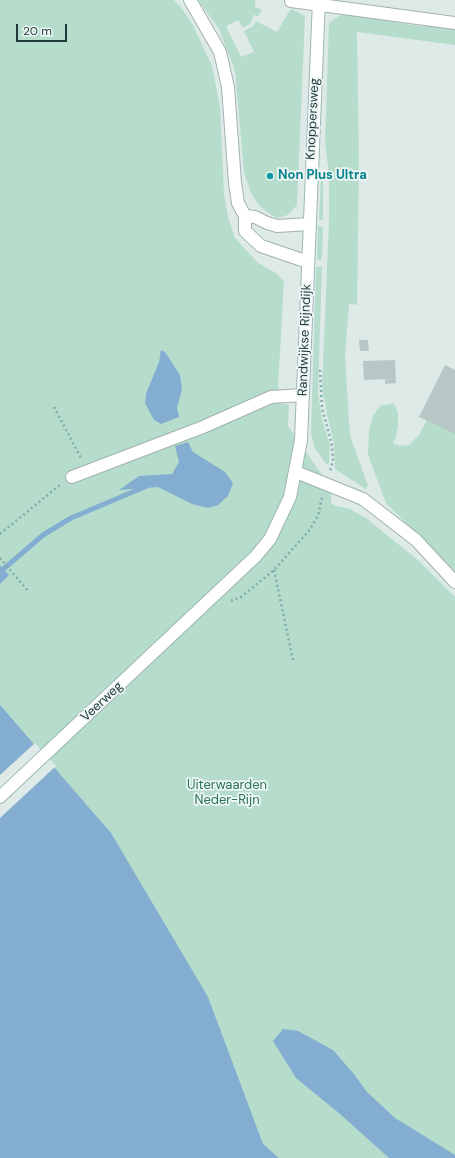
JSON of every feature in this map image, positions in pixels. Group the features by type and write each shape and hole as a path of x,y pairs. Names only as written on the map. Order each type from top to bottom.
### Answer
{"street":[{"path":"190,0 220,52 228,87 235,183 238,203 245,216 245,231 261,246 308,262"},
{"path":"291,1 319,2 455,23"},
{"name":"Knoppersweg","path":"308,262 319,2"},
{"path":"245,216 255,217 277,226 310,224"},
{"name":"Randwijkse Rijndijk","path":"296,472 301,440 308,262"},
{"path":"72,477 203,427 271,397 303,395"},
{"path":"296,472 363,499 416,540 455,582"},
{"name":"Veerweg","path":"0,797 256,556 270,539 290,497 296,472"}],"path":[{"name":"Randwijkse Rijndijk","path":"320,362 322,408 332,450 333,461 326,483"},
{"path":"54,407 88,471"},
{"path":"0,534 53,489 72,477"},
{"path":"203,607 216,606 241,597 274,570 311,527 318,516 326,483"},
{"path":"0,558 28,590"},
{"path":"274,570 293,660"}],"green space":[{"name":"Uiterwaarden Neder-Rijn","path":"0,0 174,0 180,6 193,25 212,66 220,107 224,193 228,217 235,238 258,263 276,273 284,281 278,388 281,403 289,405 288,426 331,488 331,503 335,506 348,508 366,518 419,561 455,597 455,1158 0,1158"},
{"path":"198,0 255,0 255,7 262,10 258,16 254,15 250,24 243,28 238,20 226,26 241,57 254,52 244,31 253,26 256,21 277,32 290,10 292,9 305,16 297,205 288,215 277,218 259,205 251,193 244,172 235,71 219,29"},
{"path":"350,14 418,26 455,28 455,45 357,32 359,164 357,305 349,304 345,355 351,439 368,485 366,489 335,469 334,444 322,387 329,222 329,175 325,142 329,23 339,16"},
{"path":"323,176 323,220 319,220 321,177"},
{"path":"318,226 323,227 322,259 320,260 317,259"},
{"path":"316,267 322,267 318,393 322,419 330,445 329,463 327,465 315,449 311,434"},
{"path":"394,403 398,413 398,426 393,443 400,446 409,445 419,435 428,417 455,429 455,572 386,503 368,455 369,430 373,416 380,406"}],"water":[{"path":"161,350 165,352 180,375 182,389 177,408 179,417 161,424 154,420 145,403 146,394 159,362"},
{"path":"188,442 193,452 225,472 233,483 228,496 218,505 208,508 192,504 158,487 119,490 139,476 172,474 179,462 175,446"},
{"path":"0,565 9,575 0,584"},
{"path":"0,705 111,833 208,997 263,1144 279,1158 0,1158"},
{"path":"283,1029 298,1031 333,1050 367,1092 395,1118 455,1155 455,1158 389,1158 340,1114 296,1078 273,1041"}],"pier":[{"path":"35,743 56,766 0,818 0,775"}],"building":[{"path":"359,340 368,340 369,351 360,351"},
{"path":"395,360 396,383 385,384 385,379 364,380 363,361"},
{"path":"445,365 455,370 455,434 419,417"}],"waterway":[{"path":"0,572 43,535 71,518 147,486"}],"place":[{"name":"Non Plus Ultra","path":"270,176"}]}
